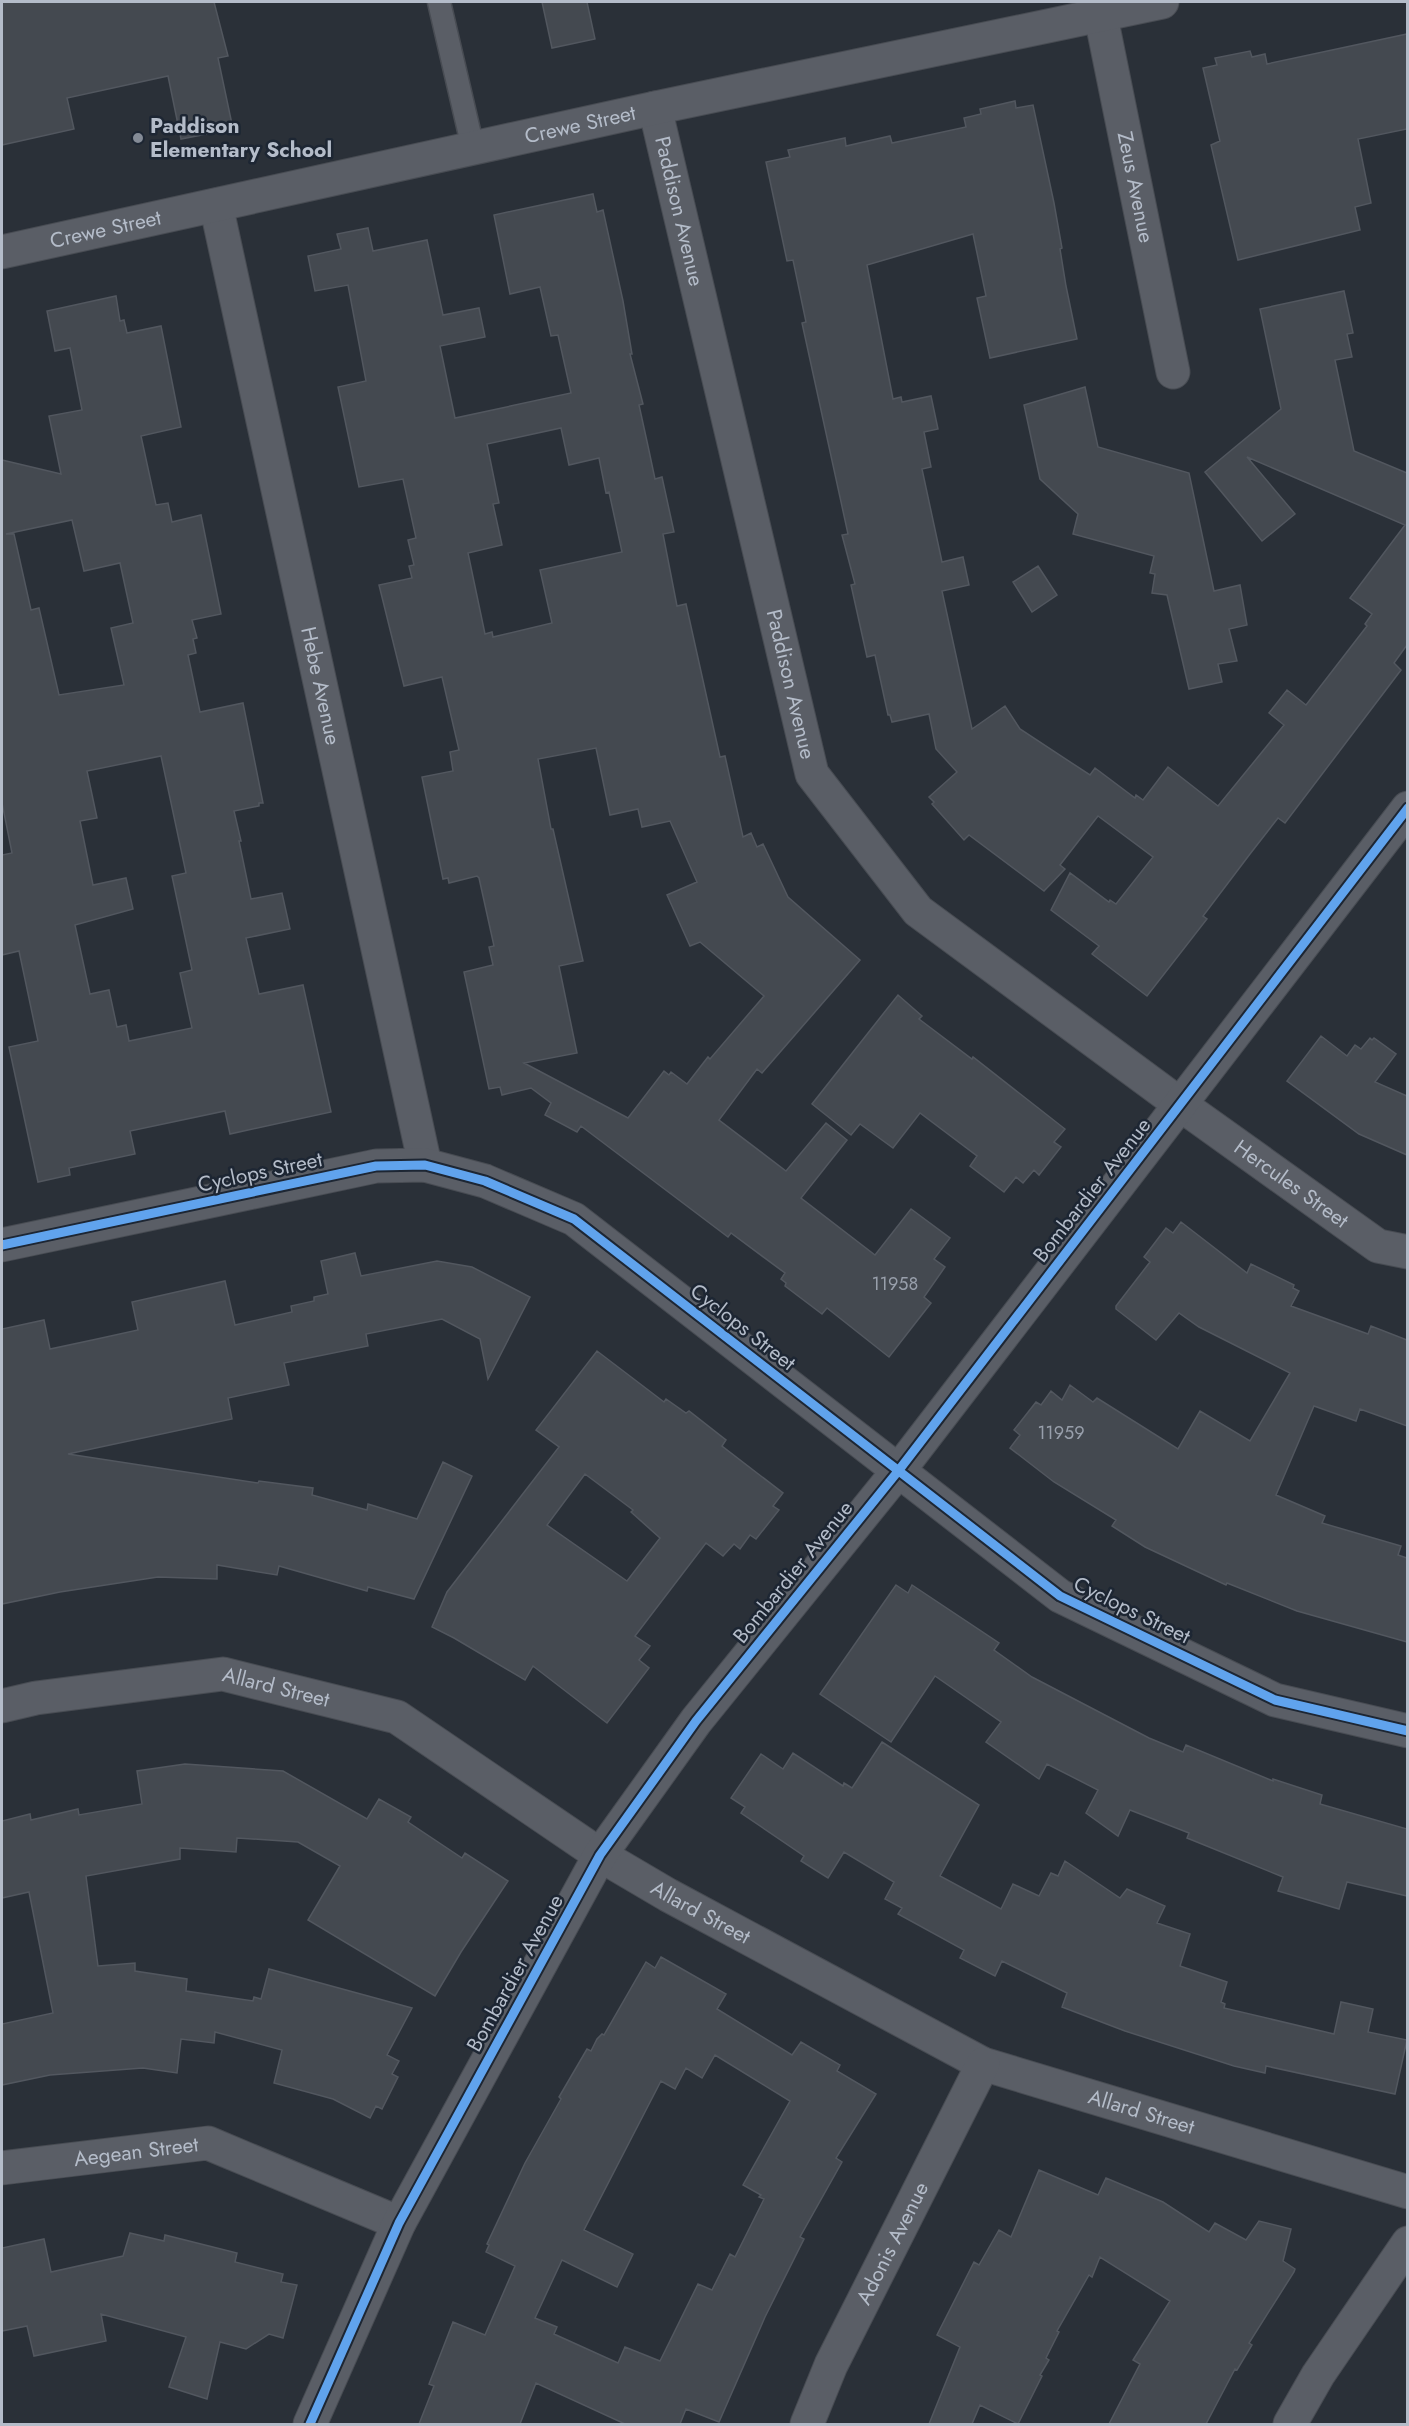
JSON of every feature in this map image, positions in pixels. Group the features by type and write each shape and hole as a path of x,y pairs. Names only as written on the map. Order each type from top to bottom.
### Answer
{"street":[{"name":"Crewe Street","path":"2,252 1100,8 1162,2"},
{"name":"Zeus Avenue","path":"1100,8 1173,372"},
{"name":"Paddison Avenue","path":"655,108 812,774 918,911 1181,1105"},
{"name":"Hebe Avenue","path":"216,205 425,1166"},
{"name":"Bombardier Avenue","path":"310,2424 399,2223 600,1855 696,1721 899,1470 1407,808"},
{"name":"Hercules Street","path":"1181,1105 1378,1246 1407,1252"},
{"name":"Cyclops Street","path":"2,1245 376,1166 425,1166 485,1180 574,1219 1060,1596 1275,1700 1407,1731"},
{"name":"Allard Street","path":"2,1706 36,1698 223,1674 397,1717 600,1855 668,1895 983,2064 1407,2192"},
{"name":"Adonis Avenue","path":"807,2424 831,2365 983,2064"},
{"name":"Aegean Street","path":"2,2168 208,2143 399,2223"},
{"path":"1290,2424 1318,2375 1407,2243"}],"lane":[{"path":"439,2 473,148"}],"building":[{"path":"2,2 214,2 228,56 218,58 233,129 181,139 168,76 67,98 74,129 2,145"},
{"path":"542,2 587,2 595,39 552,48"},
{"path":"1407,34 1407,129 1358,139 1371,203 1355,207 1360,230 1238,260 1211,145 1220,141 1203,68 1217,65 1215,58 1250,51 1252,57 1265,54 1267,64"},
{"path":"1015,101 1016,108 1033,105 1054,203 1066,286 1077,339 990,358 977,298 986,296 973,234 867,265 893,399 901,397 902,402 931,396 938,429 924,432 931,467 922,469 942,562 963,557 969,585 942,591 972,729 1005,706 1020,729 1090,775 1095,768 1135,798 1136,795 1143,800 1168,767 1218,806 1284,725 1269,713 1287,690 1306,705 1367,626 1365,624 1372,614 1350,598 1405,525 1247,457 1295,514 1262,541 1205,472 1281,409 1260,309 1344,291 1353,333 1347,334 1352,357 1335,360 1354,451 1407,473 1407,645 1394,663 1401,670 1285,823 1278,818 1203,916 1207,919 1147,996 1092,954 1099,946 1051,910 1070,873 1109,902 1110,900 1116,904 1153,857 1098,816 1060,865 1065,869 1044,891 969,835 964,840 932,804 934,802 929,797 957,772 936,749 929,714 892,722 888,715 875,655 867,657 851,585 855,584 842,535 848,534 802,323 806,322 793,260 787,261 766,162 790,157 788,150 845,138 846,146 890,136 892,143 966,127 964,118 981,114 980,109"},
{"path":"593,194 597,212 603,210 623,301 632,354 630,354 643,404 639,405 655,479 662,477 674,532 663,534 677,606 686,604 720,757 725,756 743,837 751,833 757,847 763,844 788,897 860,960 762,1073 757,1069 719,1120 786,1171 826,1123 847,1140 801,1198 875,1255 911,1209 950,1238 934,1259 945,1267 924,1297 931,1303 889,1357 827,1308 822,1314 785,1286 786,1283 781,1279 785,1273 731,1233 728,1237 581,1126 577,1132 545,1115 551,1103 531,1088 502,1095 500,1087 489,1089 464,972 493,965 489,947 494,946 479,878 477,876 449,883 448,878 443,879 422,777 453,771 450,752 459,750 442,677 404,686 379,585 412,578 409,566 414,565 408,540 416,538 403,479 359,487 338,387 366,381 348,285 315,291 308,256 341,249 337,234 368,228 373,251 427,240 443,315 479,308 485,337 440,346 455,418 571,393 558,335 551,336 540,287 510,294 494,215","holes":["561,428 569,465 599,458 622,552 540,570 552,623 493,637 492,632 485,634 468,553 502,545 493,504 499,503 487,444","596,748 610,815 638,809 642,827 670,821 697,882 667,895 690,946 700,942 764,996 710,1059 708,1057 687,1084 671,1072 669,1075 664,1071 628,1118 524,1063 577,1053 559,966 583,961 553,829 551,829 538,759"]},
{"path":"116,296 120,321 124,320 127,333 161,326 181,427 141,436 156,505 168,503 172,522 201,515 221,614 192,620 197,638 193,639 196,653 188,655 200,712 243,703 263,803 259,803 259,806 234,811 251,899 282,893 290,929 246,938 259,994 303,985 331,1112 230,1134 225,1111 130,1131 135,1154 69,1168 70,1175 38,1182 9,1047 38,1041 19,951 2,955 2,855 12,853 2,803 2,460 61,474 49,416 82,410 70,348 55,351 47,311","holes":["72,520 84,571 120,563 133,623 111,628 124,685 59,695 39,608 31,610 14,534 6,534","161,756 186,873 172,876 192,970 180,973 192,1028 129,1041 126,1025 117,1027 109,990 90,994 75,925 133,909 126,878 93,885 80,821 97,818 87,771"]},
{"path":"1085,387 1098,447 1189,473 1214,591 1240,585 1247,625 1229,629 1237,661 1218,664 1222,682 1189,689 1167,595 1152,593 1155,574 1150,573 1154,556 1073,534 1078,514 1040,479 1024,405"},
{"path":"1038,566 1057,595 1032,612 1013,582"},
{"path":"898,995 922,1016 919,1019 972,1059 973,1057 1065,1129 1054,1142 1061,1147 1039,1175 1034,1170 1023,1183 1016,1177 1004,1192 970,1166 977,1156 920,1113 893,1148 860,1124 851,1135 812,1104"},
{"path":"1321,1036 1347,1056 1355,1045 1361,1049 1370,1038 1372,1040 1374,1038 1396,1054 1375,1082 1407,1096 1407,1155 1359,1134 1287,1081"},
{"path":"1181,1222 1247,1273 1251,1264 1294,1285 1293,1288 1299,1291 1291,1306 1368,1334 1371,1326 1407,1340 1407,1426 1360,1409 1356,1421 1314,1406 1276,1495 1325,1516 1322,1523 1401,1546 1398,1555 1407,1558 1407,1642 1297,1611 1227,1583 1226,1585 1145,1547 1112,1526 1116,1520 1054,1482 1010,1448 1020,1435 1014,1430 1036,1402 1041,1405 1051,1391 1062,1400 1070,1385 1093,1402 1097,1398 1178,1449 1200,1411 1250,1441 1290,1373 1199,1327 1179,1313 1156,1340 1116,1309 1150,1262 1144,1257 1166,1228 1173,1233"},
{"path":"355,1253 361,1276 437,1261 472,1267 530,1297 488,1379 480,1339 442,1319 366,1334 368,1346 284,1363 289,1385 228,1398 232,1419 68,1454 258,1483 259,1481 313,1488 312,1495 367,1510 368,1504 417,1519 443,1462 472,1476 414,1599 368,1587 367,1591 279,1566 277,1575 217,1565 217,1579 158,1577 60,1592 2,1604 2,1329 44,1320 50,1349 97,1339 138,1330 132,1302 225,1281 235,1325 292,1312 291,1306 314,1301 314,1297 328,1294 321,1261"},
{"path":"597,1351 664,1402 666,1399 686,1413 689,1411 726,1440 722,1446 783,1493 773,1506 779,1510 756,1539 750,1535 740,1549 734,1544 723,1556 706,1543 635,1636 650,1646 639,1660 649,1668 607,1723 533,1666 525,1680 432,1627 447,1592 559,1447 536,1430","holes":["585,1474 633,1510 631,1512 660,1538 627,1581 547,1525"]},
{"path":"896,1585 908,1593 912,1585 999,1643 994,1650 1032,1677 1149,1738 1183,1752 1186,1745 1273,1781 1273,1779 1322,1795 1320,1804 1407,1829 1407,1896 1347,1882 1339,1909 1278,1891 1283,1877 1187,1838 1189,1833 1130,1810 1118,1836 1086,1813 1098,1790 1047,1764 1039,1779 986,1742 1001,1722 935,1676 891,1742 820,1694"},
{"path":"882,1742 979,1805 940,1876 1001,1909 1013,1884 1039,1896 1051,1873 1058,1876 1065,1861 1120,1898 1127,1889 1165,1906 1157,1923 1190,1934 1180,1966 1227,1982 1221,2002 1225,2004 1224,2008 1334,2034 1341,2002 1373,2009 1368,2032 1407,2040 1395,2094 1266,2066 1265,2073 1234,2066 1125,2031 1062,2007 1067,1993 1002,1961 995,1976 960,1958 964,1950 898,1914 902,1908 885,1899 894,1882 844,1852 828,1878 801,1861 804,1856 741,1813 745,1807 731,1798 761,1754 783,1769 793,1753 843,1786 844,1783 852,1788"},
{"path":"185,1764 283,1771 367,1819 379,1799 411,1817 408,1822 462,1858 465,1853 508,1881 435,1996 308,1920 340,1866 298,1842 237,1838 236,1852 180,1848 180,1859 86,1876 98,1966 135,1963 135,1971 187,1979 186,1991 253,2001 254,1997 261,1999 269,1969 412,2008 387,2055 399,2061 392,2074 398,2077 382,2109 376,2106 370,2118 333,2099 274,2083 282,2050 215,2032 214,2043 181,2039 177,2073 143,2068 50,2075 2,2085 2,2024 53,2013 29,1892 2,1898 2,1821 30,1814 31,1820 78,1809 79,1815 142,1804 137,1771"},
{"path":"661,1957 726,1994 717,2009 792,2055 801,2042 840,2065 837,2071 876,2094 836,2158 842,2162 800,2237 804,2239 765,2317 719,2422 686,2409 680,2424 625,2424 536,2383 520,2424 419,2424 434,2386 429,2384 453,2322 485,2335 515,2266 486,2252 489,2245 487,2244 525,2163 561,2099 559,2097 587,2049 591,2051 597,2039 602,2034 604,2035 646,1962 655,1968","holes":["715,2055 790,2101 743,2185 764,2199 735,2257 730,2254 712,2290 698,2284 660,2361 625,2347 618,2363 554,2334 557,2327 535,2318 562,2260 617,2287 633,2254 584,2230 661,2081 675,2089 686,2068 702,2078"]},
{"path":"1039,2170 1098,2195 1106,2178 1163,2202 1209,2232 1215,2223 1246,2240 1259,2221 1291,2229 1283,2261 1295,2269 1294,2272 1249,2343 1252,2345 1237,2370 1235,2369 1206,2424 1109,2424 1140,2364 1133,2360 1170,2301 1100,2257 1092,2277 1089,2275 1057,2331 1059,2332 1046,2358 1049,2360 1018,2424 980,2405 972,2424 929,2424 960,2347 937,2335 974,2262 979,2265 999,2230 1011,2237"},
{"path":"130,2233 164,2241 165,2235 237,2253 235,2262 283,2274 281,2282 297,2285 283,2338 269,2334 246,2349 220,2342 207,2399 169,2387 186,2337 101,2314 106,2341 34,2356 27,2326 2,2331 2,2248 44,2239 51,2272 123,2256"}],"cycle path":[{"path":"310,2424 399,2223 600,1855 696,1721 899,1470 1408,808"},
{"path":"2,1245 376,1166 425,1165 485,1181 574,1219 1060,1596 1275,1700 1408,1731"}],"place":[{"name":"Paddison Elementary School","path":"138,138"}]}
